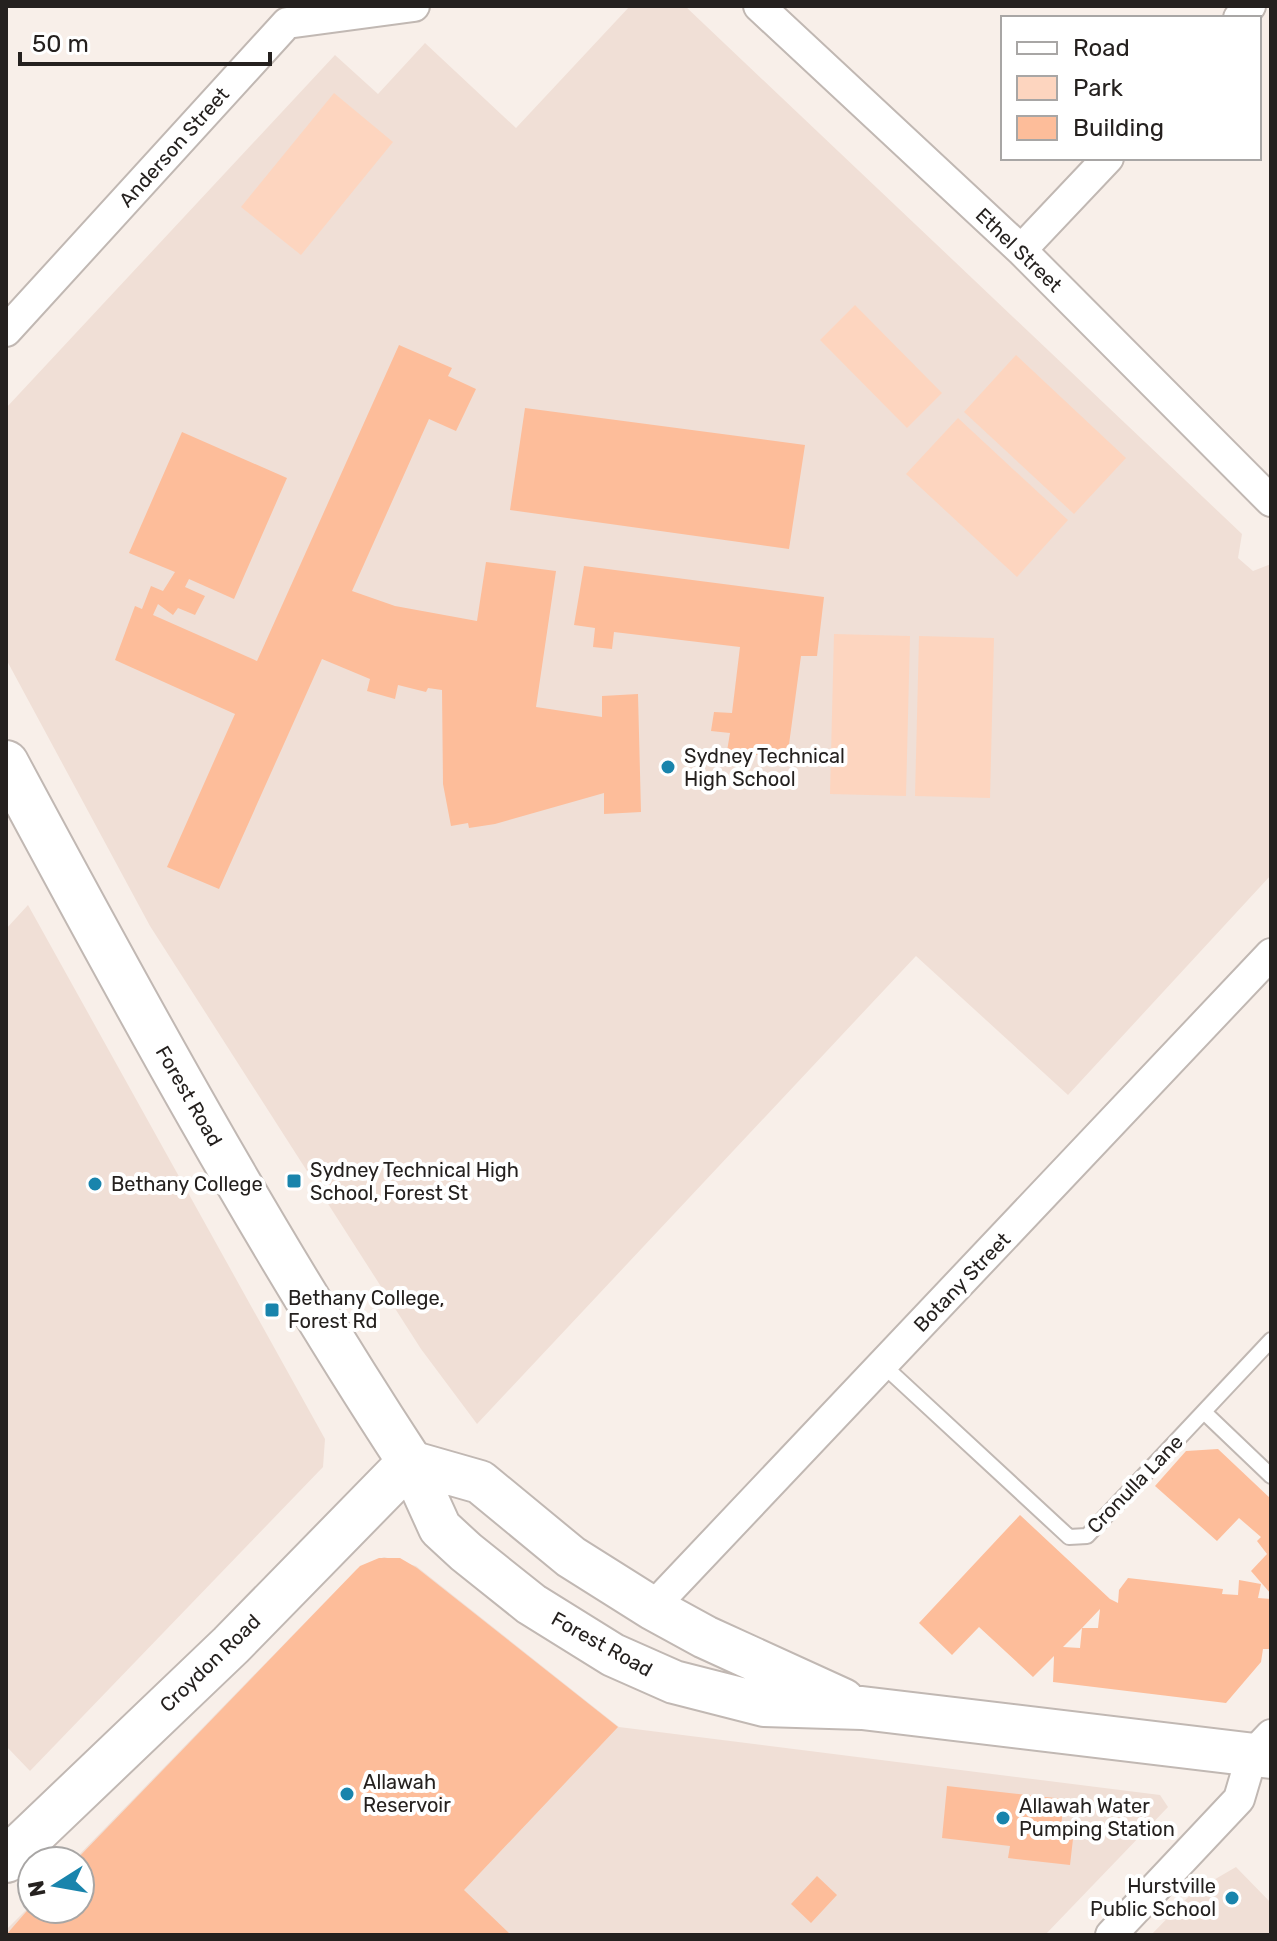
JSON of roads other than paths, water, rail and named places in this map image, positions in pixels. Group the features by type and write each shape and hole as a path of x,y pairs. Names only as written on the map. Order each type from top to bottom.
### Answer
{"main road":[{"name":"Forest Road","path":"6,763 104,945 305,1297 410,1462 440,1528 531,1604 613,1655 674,1682 764,1705 862,1708 1265,1749"},
{"name":"Forest Road","path":"410,1462 480,1482 571,1557 652,1608 705,1637 862,1708"},
{"name":"Croydon Road","path":"6,1860 231,1645 410,1462"}],"street":[{"name":"Anderson Street","path":"6,331 287,23 414,6"},
{"name":"Ethel Street","path":"759,6 1021,250 1271,501"},
{"path":"1021,250 1106,160"},
{"name":"Botany Street","path":"652,1608 1271,954"},
{"path":"1111,1935 1239,1799 1265,1749"}],"lane":[{"name":"Cronulla Lane","path":"883,1365 1069,1537 1087,1536 1271,1340"},
{"path":"1204,1412 1271,1476"}],"place":[{"name":"Sydney Technical High School","path":"668,767"},
{"name":"Sydney Technical High School, Forest St","path":"294,1181"},
{"name":"Bethany College","path":"95,1184"},
{"name":"Bethany College, Forest Rd","path":"272,1310"},
{"name":"Allawah Reservoir","path":"347,1794"},
{"name":"Allawah Water Pumping Station","path":"1003,1818"},
{"name":"Hurstville Public School","path":"1232,1898"}]}
